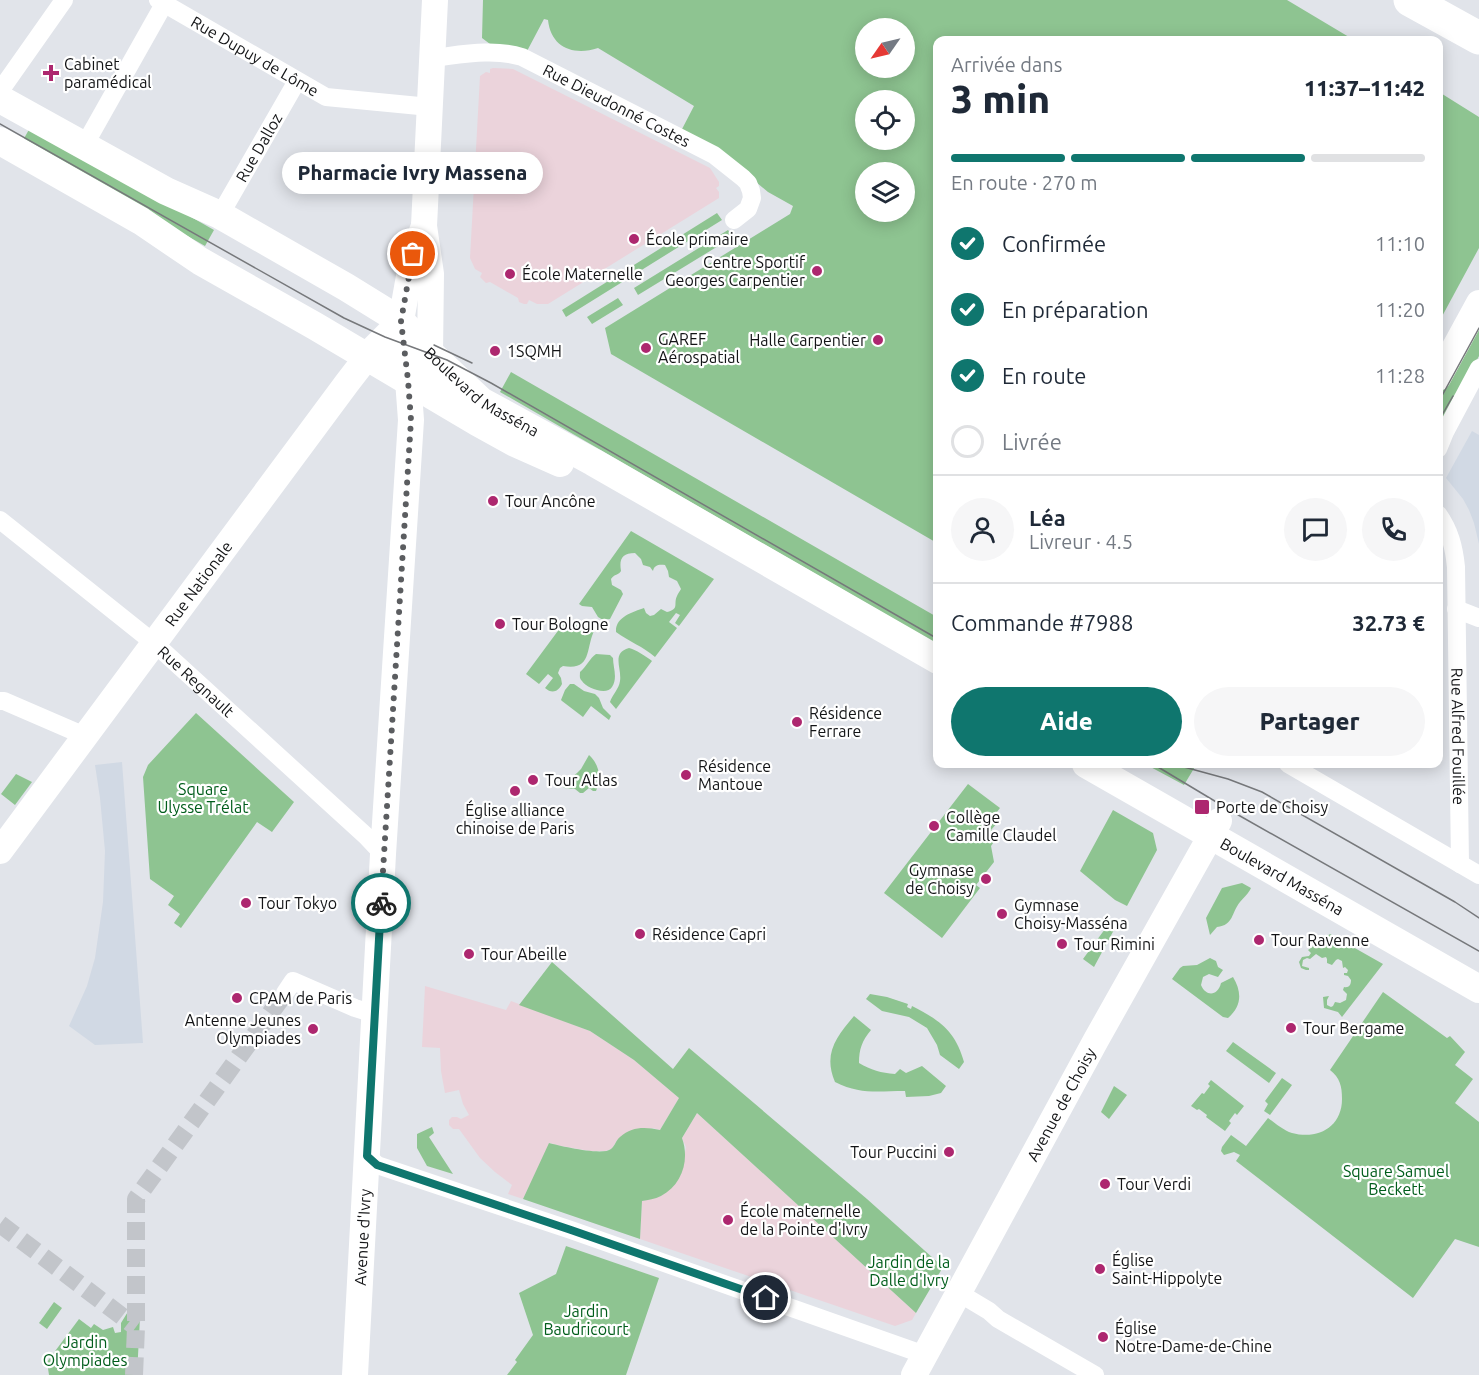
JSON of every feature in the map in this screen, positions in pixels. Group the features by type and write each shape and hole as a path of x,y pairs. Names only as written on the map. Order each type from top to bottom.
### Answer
{"highway":[{"path":"1410,0 1479,38"}],"main road":[{"path":"401,321 413,254 423,226 435,0"},
{"name":"Boulevard Masséna","path":"0,99 166,191 220,215 401,321 415,366 515,443 605,485 933,674"},
{"name":"Boulevard Masséna","path":"0,141 141,220 200,261 371,352 415,366 475,397 933,657"},
{"name":"Avenue d'Ivry","path":"355,1375 383,854 411,420 415,366 431,274 423,226"},
{"path":"1443,369 1479,303"},
{"name":"Rue Nationale","path":"0,851 371,352 401,321"},
{"name":"Boulevard Masséna","path":"1094,768 1215,828 1256,844 1479,973"},
{"name":"Boulevard Masséna","path":"1125,768 1215,828 1479,989"},
{"name":"Avenue de Choisy","path":"919,1365 1096,1040 1215,828"}],"street":[{"path":"0,91 64,0"},
{"path":"84,146 161,2"},
{"name":"Rue Dupuy de Lôme","path":"161,2 326,97 430,107"},
{"name":"Rue Dieudonné Costes","path":"431,58 496,53 522,57 714,155 743,178 751,191 750,204 734,220"},
{"name":"Rue Dalloz","path":"220,215 297,81"},
{"path":"1443,437 1479,368"},
{"name":"Rue Regnault","path":"0,520 154,643 383,854"},
{"name":"Rue Alfred Fouillée","path":"1443,522 1448,529 1455,552 1456,567 1461,864"},
{"path":"1456,609 1479,618"},
{"path":"0,701 85,736"},
{"path":"1295,768 1479,875"},
{"path":"285,993 293,981 374,1014"},
{"path":"367,1156 377,1165 571,1230 919,1365"},
{"path":"958,1293 1095,1375"}],"shaded area":[{"path":"490,69 513,69 710,168 719,182 716,188 719,198 548,304 537,304 529,300 527,304 519,302 518,298 490,282 486,283 480,277 482,273 475,269 470,258 480,76 486,72 490,73"},
{"path":"1472,431 1479,435 1479,544 1469,510 1446,478"},
{"path":"122,762 143,1043 95,1045 69,1026 87,986 95,958 103,902 105,851 95,765"},
{"path":"425,986 506,1010 511,1001 590,1031 634,1060 679,1098 660,1130 653,1128 617,1140 612,1149 590,1151 550,1143 523,1199 508,1194 512,1185 480,1158 459,1129 453,1129 449,1125 452,1117 461,1119 469,1115 459,1090 445,1093 440,1048 422,1047"},
{"name":"École maternelle de la Pointe d'Ivry","path":"697,1113 916,1313 912,1320 895,1326 640,1239 642,1201 661,1196 675,1184 681,1174 686,1147 682,1138"}],"green space":[{"name":"Centre Sportif Georges Carpentier","path":"483,0 1287,0 1347,36 933,36 933,541 611,354 605,328 790,214 793,206 768,192 719,151 681,131 694,106 598,48 580,51 565,48 554,37 548,20 544,19 526,53 494,47 482,38"},
{"path":"1443,94 1479,117 1479,248 1443,315"},
{"path":"31,126 214,230 205,246 22,142"},
{"path":"717,213 722,220 566,317 562,310"},
{"path":"728,230 733,237 638,295 634,288"},
{"path":"618,298 623,305 592,324 587,317"},
{"path":"1479,322 1479,356 1443,424 1443,389"},
{"path":"511,372 933,615 933,642 500,392"},
{"path":"631,531 714,579 679,626 675,623 680,615 676,613 669,622 677,628 655,657 616,632 616,627 618,622 626,616 644,608 650,616 661,609 667,612 675,608 681,589 677,581 669,577 665,565 657,565 653,571 650,567 643,565 635,553 624,556 621,560 621,571 611,579 612,585 621,590 623,594 610,619 603,620 598,617 592,607 579,604"},
{"path":"566,620 579,626 591,623 595,629 584,662 573,667 560,668 558,673 562,684 559,689 550,691 545,688 553,678 548,674 539,684 526,674"},
{"path":"629,648 638,651 652,661 616,709 610,702 620,681 619,657 620,653"},
{"path":"596,654 610,655 613,658 615,680 612,687 606,691 584,684 580,678 580,672"},
{"path":"570,684 595,694 611,716 609,720 591,706 583,717 562,701 565,690"},
{"name":"Square Ulysse Trélat","path":"196,713 294,802 272,832 257,822 181,928 174,923 180,914 168,905 174,896 150,879 143,777 148,765"},
{"path":"589,755 599,771 596,791 589,788 580,793 575,789 564,788 565,782 581,769"},
{"path":"1152,768 1194,768 1184,785"},
{"path":"16,774 32,782 15,805 1,794"},
{"path":"968,784 1000,808 993,817 998,822 991,830 998,836 991,846 994,862 976,885 980,888 942,938 884,893"},
{"path":"1113,810 1153,833 1157,850 1127,906 1115,900 1080,871"},
{"path":"1242,883 1251,888 1250,890 1229,921 1217,927 1210,935 1206,918 1222,888"},
{"path":"1098,918 1115,928 1094,967 1083,959 1105,929 1096,921"},
{"path":"1330,934 1383,964 1342,1017 1338,1012 1324,1008 1323,997 1329,996 1327,1005 1331,1007 1335,1002 1340,1003 1346,1000 1347,994 1343,990 1344,987 1349,986 1351,980 1344,975 1348,970 1343,968 1342,961 1338,959 1332,965 1327,963 1326,957 1322,958 1316,954 1310,959 1303,960 1302,966 1309,970 1301,968 1299,962 1302,957 1309,956 1311,953 1308,950"},
{"path":"1210,958 1216,961 1218,967 1223,970 1218,977 1209,974 1203,977 1201,985 1203,989 1209,993 1215,993 1221,983 1233,977 1238,988 1238,1004 1228,1018 1223,1017 1172,979 1183,966 1197,965"},
{"name":"Jardin de la Dalle d'Ivry","path":"552,962 673,1069 689,1048 867,1199 943,1267 916,1313 697,1113 682,1138 685,1155 679,1179 661,1196 642,1201 640,1239 523,1199 549,1143 581,1150 606,1151 611,1149 625,1133 634,1129 660,1130 679,1098 634,1060 590,1031 519,1005"},
{"name":"Square Samuel Beckett","path":"1383,992 1447,1038 1450,1036 1465,1052 1455,1065 1473,1079 1455,1103 1479,1122 1479,1247 1455,1239 1413,1298 1236,1161 1240,1155 1234,1152 1224,1155 1221,1151 1231,1135 1246,1146 1268,1118 1285,1130 1302,1135 1319,1133 1333,1124 1341,1109 1342,1094 1338,1079 1330,1070"},
{"path":"870,994 908,1004 907,1007 911,1009 912,1006 939,1022 946,1028 961,1052 964,1062 959,1069 940,1055 927,1028 909,1017 882,1011 866,999"},
{"path":"854,1016 871,1030 862,1045 859,1063 876,1071 895,1074 900,1069 906,1073 922,1066 946,1086 941,1093 906,1097 905,1091 861,1091 835,1082 830,1063 833,1046"},
{"path":"1233,1042 1276,1073 1269,1083 1226,1051"},
{"path":"1282,1078 1292,1085 1270,1115 1264,1111 1268,1104 1265,1101"},
{"path":"1211,1080 1244,1106 1237,1115 1235,1113 1225,1131 1199,1109 1191,1106 1202,1093 1204,1094"},
{"path":"1114,1086 1127,1095 1109,1119 1101,1112"},
{"path":"432,1127 434,1133 429,1137 453,1174 427,1166 417,1148 417,1134"},
{"name":"Jardin Baudricourt","path":"566,1246 659,1278 626,1375 507,1375 533,1335 519,1293 556,1274"},
{"path":"54,1302 62,1308 47,1329 39,1323"},
{"name":"Jardin Olympiades","path":"129,1310 140,1317 137,1375 49,1375 47,1362 79,1319 91,1328 94,1324 103,1330 113,1327 115,1333 121,1332 121,1323"}],"tunnel":[{"path":"134,1375 136,1199 285,993"},
{"path":"0,1224 136,1327"}],"tram line":[{"path":"0,124 344,318 385,337 447,360 491,383 933,636"},
{"path":"1443,394 1479,328"},
{"path":"434,345 472,363"},
{"path":"1443,413 1453,396"},
{"path":"1160,768 1479,951"},
{"path":"1188,768 1228,779 1262,792 1479,918"}],"way so far":[{"path":"381,903 411,420 401,321 413,254"}],"place":[{"name":"Cabinet paramédical","path":"51,73"},
{"name":"École primaire","path":"634,239"},
{"name":"Pharmacie Ivry Massena","path":"413,254"},
{"name":"Centre Sportif Georges Carpentier","path":"817,271"},
{"name":"École Maternelle","path":"510,274"},
{"name":"Halle Carpentier","path":"878,340"},
{"name":"GAREF Aérospatial","path":"646,348"},
{"name":"1SQMH","path":"495,351"},
{"name":"Tour Ancône","path":"493,501"},
{"name":"Tour Bologne","path":"500,624"},
{"name":"Résidence Ferrare","path":"797,722"},
{"name":"Résidence Mantoue","path":"686,775"},
{"name":"Tour Atlas","path":"533,780"},
{"name":"Église alliance chinoise de Paris","path":"515,791"},
{"name":"Porte de Choisy","path":"1202,807"},
{"name":"Collège Camille Claudel","path":"934,826"},
{"name":"Gymnase de Choisy","path":"986,879"},
{"name":"Tour Tokyo","path":"246,903"},
{"name":"Gymnase Choisy-Masséna","path":"1002,914"},
{"name":"Résidence Capri","path":"640,934"},
{"name":"Tour Ravenne","path":"1259,940"},
{"name":"Tour Rimini","path":"1062,944"},
{"name":"Tour Abeille","path":"469,954"},
{"name":"CPAM de Paris","path":"237,998"},
{"name":"Tour Bergame","path":"1291,1028"},
{"name":"Antenne Jeunes Olympiades","path":"313,1029"},
{"name":"Tour Puccini","path":"949,1152"},
{"name":"Tour Verdi","path":"1105,1184"},
{"name":"École maternelle de la Pointe d'Ivry","path":"728,1220"},
{"name":"Église Saint-Hippolyte","path":"1100,1269"},
{"name":"Église Notre-Dame-de-Chine","path":"1103,1337"}],"route":[{"path":"381,903 367,1156 377,1165 766,1298"}]}
